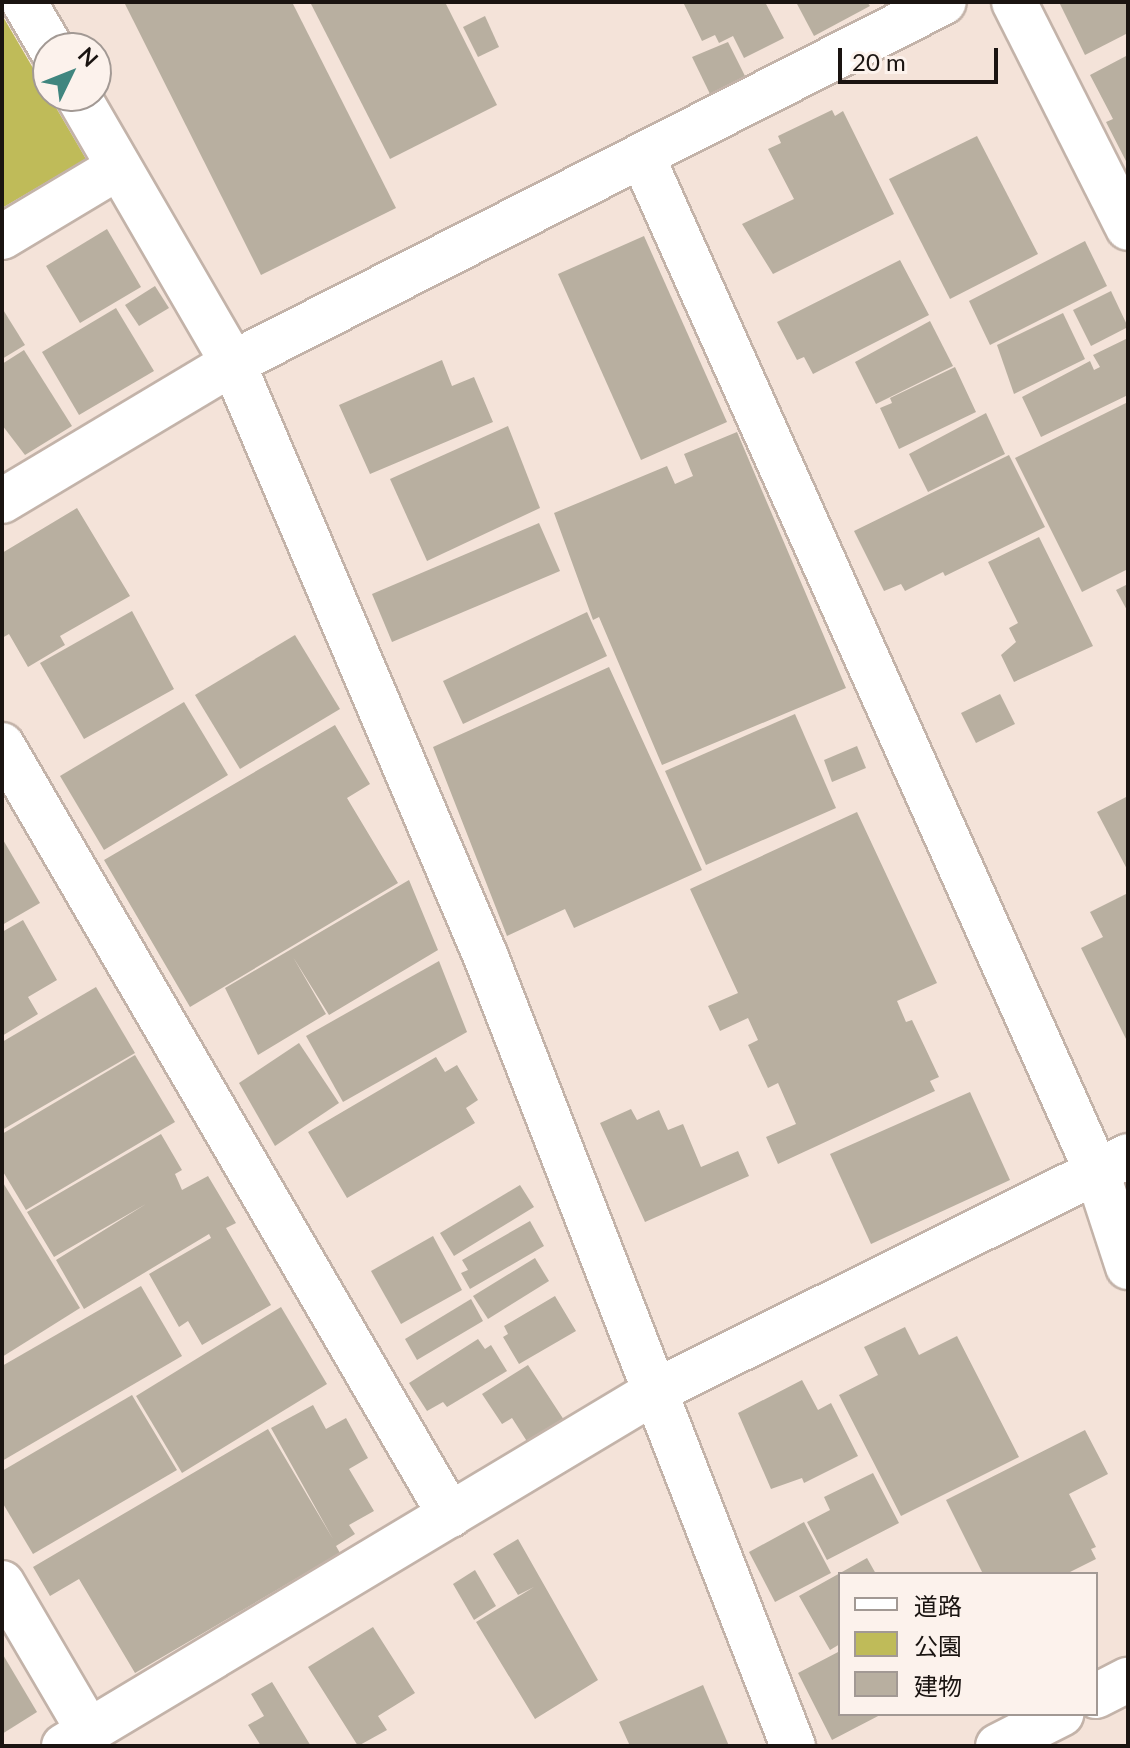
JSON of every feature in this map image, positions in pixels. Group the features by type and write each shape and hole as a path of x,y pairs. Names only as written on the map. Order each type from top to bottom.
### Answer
{"street":[{"path":"24,2 42,32"},
{"path":"2,501 233,363 944,2"},
{"path":"1014,2 1128,228"},
{"path":"87,112 233,363 486,957 793,1746"},
{"path":"642,156 1112,1164 1128,1267"},
{"path":"2,237 119,167"},
{"path":"2,745 450,1515"},
{"path":"2,1583 77,1739 656,1391 1112,1164"},
{"path":"1098,1695 1128,1680"},
{"path":"998,1746 1057,1716"}],"green space":[{"path":"2,15 32,66 32,112 59,112 86,159 2,208"}],"building":[{"path":"124,2 292,2 396,208 261,275"},
{"path":"310,2 445,2 497,105 390,159"},
{"path":"683,2 765,2 784,38 744,58 733,36 719,43 715,35 702,41"},
{"path":"796,2 867,2 870,6 814,36"},
{"path":"1059,2 1128,2 1128,33 1085,55"},
{"path":"485,16 499,47 478,57 463,27"},
{"path":"728,42 745,76 710,94 692,57"},
{"path":"1128,55 1128,165 1106,122 1113,119 1090,75"},
{"path":"832,110 835,116 843,111 894,214 773,274 742,224 794,199 768,149 781,143 778,136"},
{"path":"977,136 1038,254 950,299 889,179"},
{"path":"107,229 141,287 80,323 46,266"},
{"path":"644,236 727,422 641,460 558,274"},
{"path":"1085,241 1107,286 990,345 969,301"},
{"path":"900,260 929,315 813,374 804,357 797,360 777,322"},
{"path":"155,286 169,308 139,326 125,305"},
{"path":"1111,291 1128,327 1091,346 1073,310"},
{"path":"2,308 25,345 2,359"},
{"path":"116,308 154,371 79,415 42,352"},
{"path":"1063,313 1085,359 1014,394 997,345"},
{"path":"930,321 953,366 876,404 855,362"},
{"path":"1128,338 1128,395 1041,437 1022,397 1090,361 1094,370 1100,367 1093,355"},
{"path":"24,350 72,426 25,455 2,425 2,364"},
{"path":"442,360 452,386 474,377 493,422 370,474 339,405"},
{"path":"955,367 976,412 899,449 880,408 892,403 890,398"},
{"path":"1128,402 1128,569 1082,592 1015,458"},
{"path":"986,413 1005,454 928,492 909,454"},
{"path":"508,426 540,508 427,561 390,479"},
{"path":"737,432 846,688 662,765 599,617 593,620 554,513 667,466 675,484 693,476 684,454"},
{"path":"1009,455 1045,527 945,576 943,572 905,591 901,584 884,591 854,531"},
{"path":"77,508 130,596 60,636 65,645 28,667 9,634 2,638 2,553"},
{"path":"539,523 560,571 392,642 372,594"},
{"path":"1039,537 1093,646 1014,682 1001,655 1016,642 1009,628 1018,623 988,562"},
{"path":"1128,584 1128,612 1116,590"},
{"path":"132,611 174,689 84,739 40,663"},
{"path":"587,612 607,656 463,724 443,681"},
{"path":"295,635 340,709 240,769 195,695"},
{"path":"609,667 702,870 574,928 565,909 507,936 433,747"},
{"path":"1000,694 1015,724 976,743 961,713"},
{"path":"184,702 228,775 104,850 60,776"},
{"path":"795,714 836,808 706,865 665,771"},
{"path":"335,725 370,784 347,798 398,883 190,1007 104,860"},
{"path":"857,746 866,768 832,782 824,760"},
{"path":"1128,796 1128,871 1097,812"},
{"path":"857,812 937,983 897,1001 906,1022 912,1020 939,1077 930,1081 935,1091 778,1164 766,1137 796,1124 778,1083 768,1088 748,1045 758,1040 748,1018 720,1031 708,1006 738,993 690,889"},
{"path":"2,838 40,903 2,925"},
{"path":"409,880 438,950 329,1015 293,957 326,1014 258,1055 225,988"},
{"path":"1128,893 1128,1043 1081,948 1103,937 1090,912"},
{"path":"23,920 57,980 28,997 38,1014 2,1036 2,932"},
{"path":"439,961 467,1032 343,1102 306,1036"},
{"path":"96,987 135,1053 2,1130 2,1042"},
{"path":"299,1043 339,1103 275,1146 239,1083"},
{"path":"135,1055 175,1122 26,1210 2,1170 2,1134"},
{"path":"436,1057 445,1072 457,1065 478,1100 466,1108 475,1123 347,1198 308,1132"},
{"path":"970,1092 1010,1180 871,1244 830,1154"},
{"path":"631,1109 637,1120 659,1110 668,1130 683,1124 701,1167 738,1151 749,1176 645,1222 600,1123"},
{"path":"161,1134 182,1170 175,1174 182,1190 208,1176 236,1223 226,1228 271,1305 202,1345 188,1321 179,1327 149,1274 211,1238 209,1234 84,1309 56,1260 146,1204 54,1257 27,1212"},
{"path":"2,1181 80,1308 2,1357"},
{"path":"520,1185 534,1207 454,1256 440,1233"},
{"path":"530,1221 544,1246 470,1289 461,1273 468,1270 462,1260"},
{"path":"433,1236 462,1290 401,1324 371,1271"},
{"path":"535,1258 549,1281 488,1319 473,1296"},
{"path":"141,1286 182,1356 2,1461 2,1366"},
{"path":"555,1296 576,1331 519,1364 503,1337 508,1334 504,1326"},
{"path":"471,1299 483,1321 417,1360 405,1339"},
{"path":"281,1307 327,1384 182,1473 136,1396"},
{"path":"905,1327 919,1355 957,1336 1019,1457 901,1516 839,1395 878,1375 864,1347"},
{"path":"478,1339 485,1349 491,1345 507,1371 447,1407 443,1402 427,1411 409,1383"},
{"path":"528,1365 564,1420 528,1443 512,1418 502,1424 482,1394"},
{"path":"802,1380 818,1410 831,1403 858,1456 804,1483 802,1478 771,1489 738,1413"},
{"path":"132,1395 177,1470 33,1554 2,1502 2,1471"},
{"path":"313,1405 326,1429 346,1418 368,1458 349,1469 374,1511 349,1525 355,1534 336,1546 340,1553 135,1673 79,1579 50,1596 33,1567 268,1429 333,1539 271,1428"},
{"path":"1085,1430 1108,1474 1069,1494 1096,1547 1091,1549 1096,1559 1070,1572 982,1572 946,1500"},
{"path":"873,1473 899,1523 827,1560 807,1522 830,1510 824,1497"},
{"path":"804,1522 831,1573 775,1602 749,1552"},
{"path":"518,1539 598,1680 535,1719 476,1622 534,1587 518,1595 493,1554"},
{"path":"867,1558 875,1572 842,1572"},
{"path":"475,1570 496,1606 474,1620 453,1584"},
{"path":"838,1574 838,1645 830,1650 799,1596"},
{"path":"373,1627 415,1693 378,1716 387,1730 358,1746 308,1667"},
{"path":"838,1652 838,1716 878,1716 832,1740 798,1673"},
{"path":"2,1653 37,1712 2,1734"},
{"path":"272,1682 311,1746 261,1746 248,1725 264,1716 251,1694"},
{"path":"703,1685 729,1746 630,1746 619,1722"}]}
